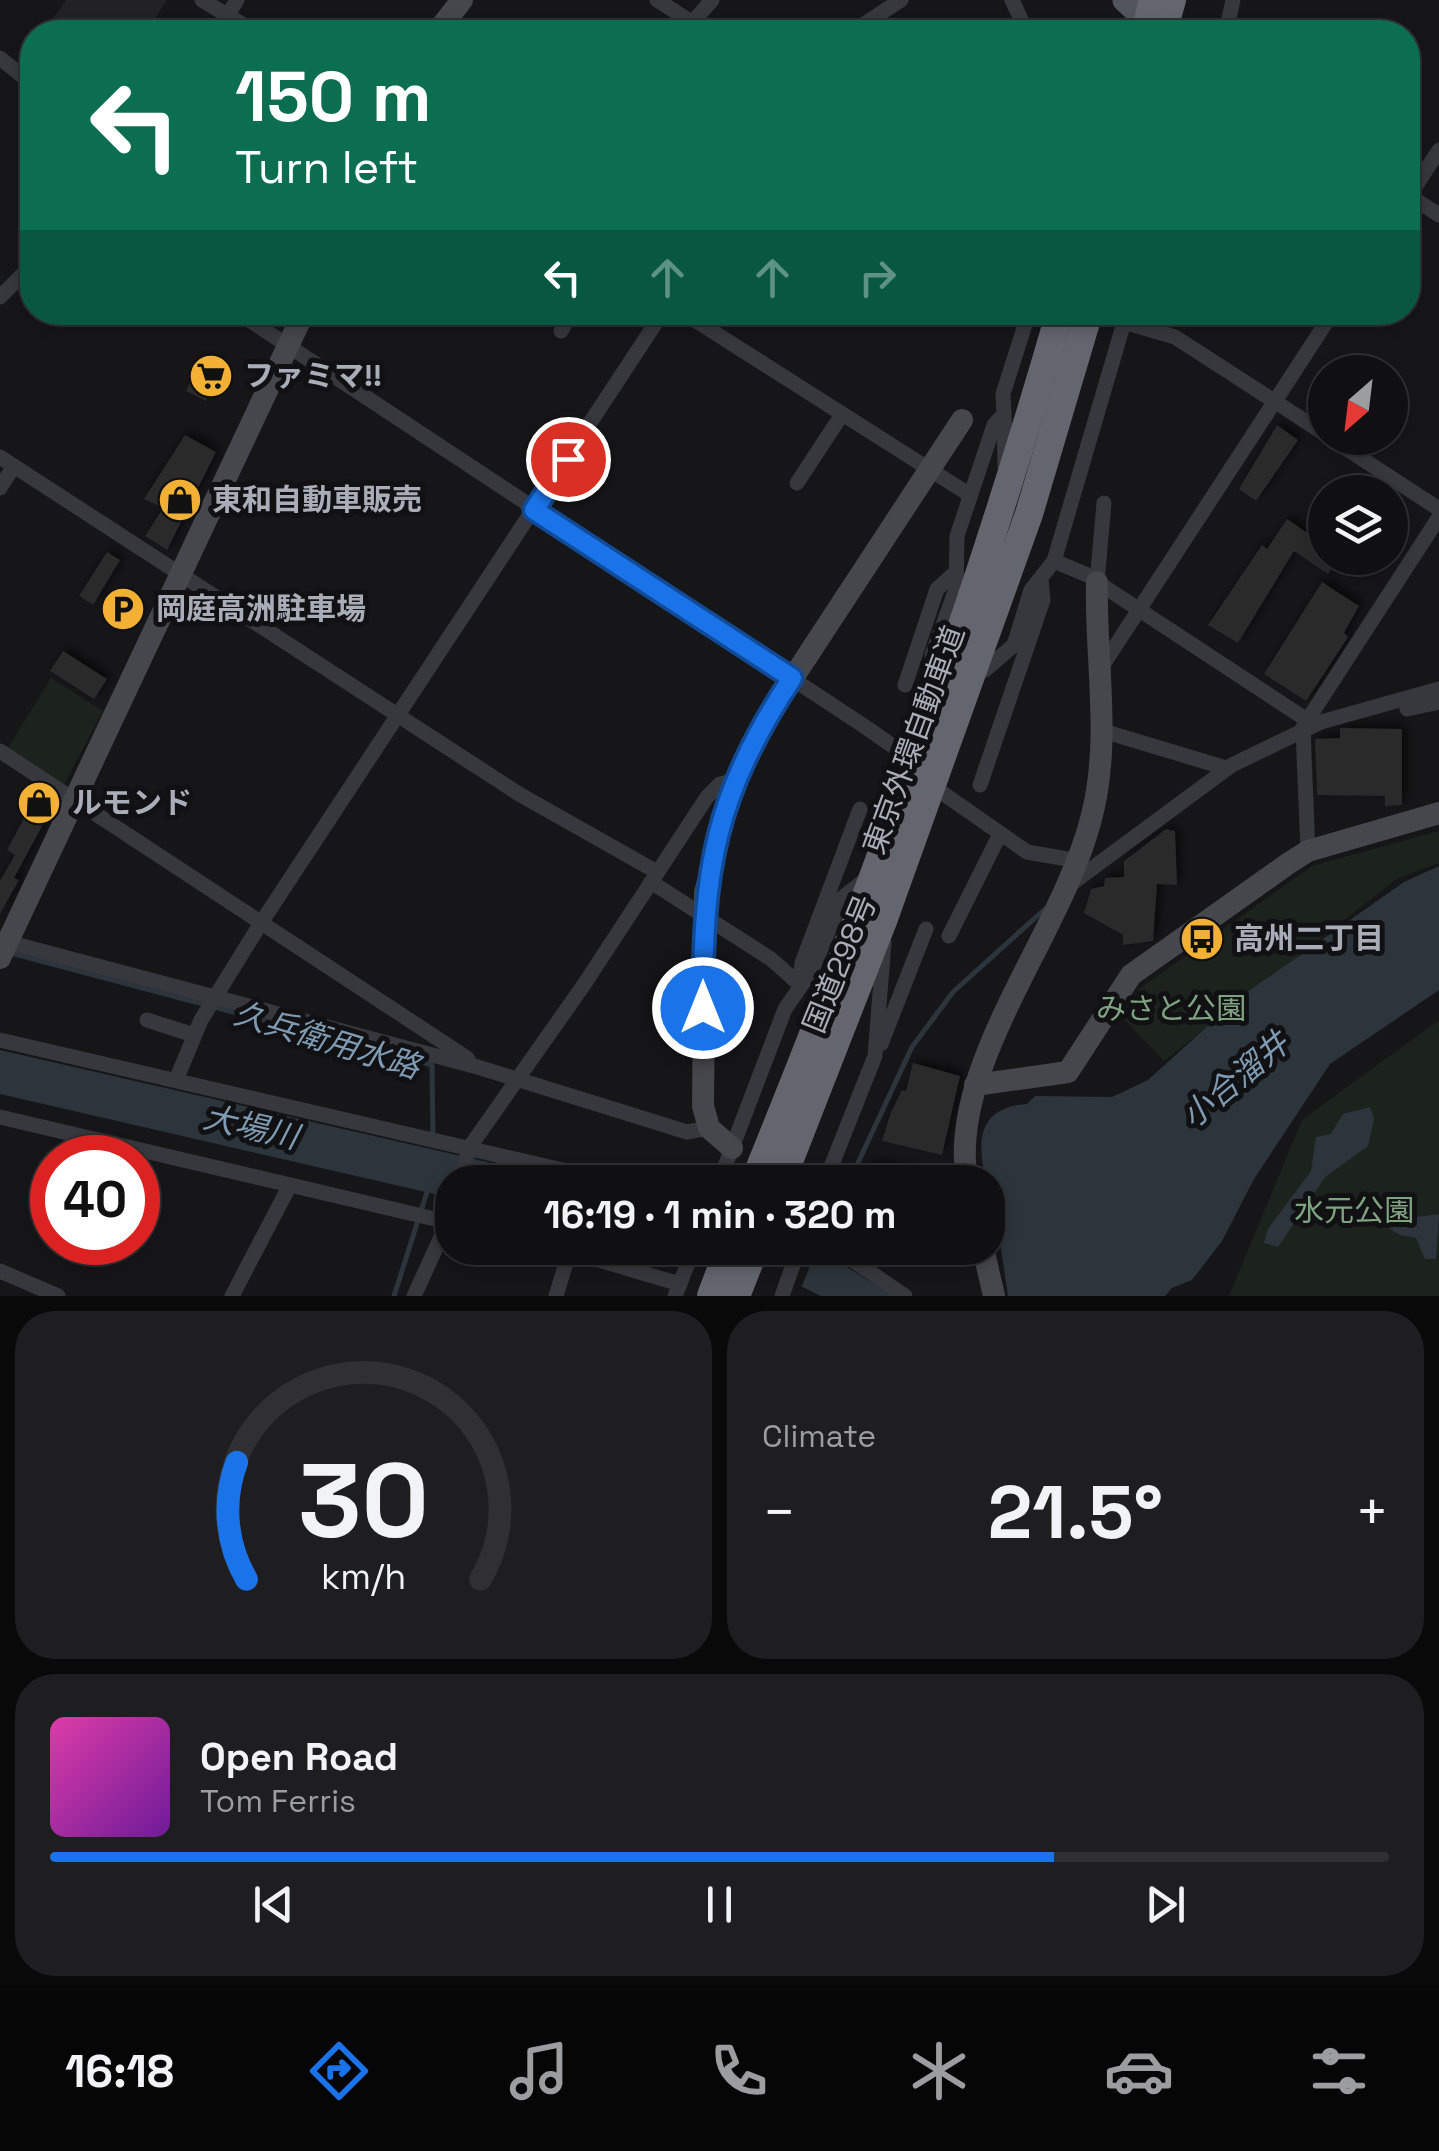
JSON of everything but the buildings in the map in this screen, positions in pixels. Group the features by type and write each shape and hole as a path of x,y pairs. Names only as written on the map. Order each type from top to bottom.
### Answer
{"highway":[{"path":"1148,20 1174,0"},
{"name":"国道298号","path":"761,1165 946,672 1005,501 1056,325"},
{"name":"東京外環自動車道","path":"769,1165 946,703 1066,325"},
{"name":"東京外環自動車道","path":"788,1165 883,920 1029,514 1085,325"},
{"name":"国道298号","path":"796,1165 942,795 1056,459 1093,325"},
{"path":"729,1265 729,1293"},
{"path":"729,1293 735,1265"},
{"path":"729,1293 745,1265"},
{"path":"729,1293 750,1265"}],"street":[{"path":"202,0 233,7"},
{"path":"446,20 462,0"},
{"path":"656,0 687,20"},
{"path":"695,20 712,0"},
{"path":"870,20 901,0"},
{"path":"0,58 20,74"},
{"path":"1420,178 1439,150"},
{"path":"0,298 20,277"},
{"path":"255,325 897,749 942,795 999,836 1027,852 1079,861"},
{"path":"298,325 76,800 3,946 215,996 471,1065 687,1132 708,1128"},
{"path":"560,331 564,325"},
{"path":"176,1080 215,996 261,923 655,325"},
{"path":"702,325 926,471 970,494"},
{"path":"1005,501 1003,394 1025,325"},
{"path":"986,670 1014,644 1031,590 1054,561 1125,325"},
{"path":"1144,325 1175,338 1308,423"},
{"path":"1099,671 1325,325"},
{"path":"946,672 932,655 956,589 957,536 994,424 1004,414"},
{"path":"797,483 841,416"},
{"path":"732,1148 708,1128 703,1106 704,915 710,860 736,780 792,678 962,420"},
{"path":"1357,455 1439,509"},
{"path":"0,488 7,462 519,794 654,877 771,959 799,984"},
{"path":"966,1165 963,1130 975,1085 1071,884 1097,795 1102,731 1097,580 1104,503"},
{"path":"1308,852 1304,727 1439,517"},
{"path":"1054,561 1097,580 1140,608 1304,727"},
{"path":"904,686 936,589 956,572"},
{"path":"980,785 1043,600 1041,580"},
{"path":"1071,884 1226,768 1304,727 1378,702 1439,688"},
{"path":"1407,709 1439,702"},
{"path":"1102,731 1226,768"},
{"path":"0,751 468,1058 471,1065"},
{"path":"465,1165 468,1152 707,797 720,784 736,780"},
{"path":"799,984 802,963 860,809"},
{"path":"975,1085 1068,1072 1134,972 1308,852 1439,813"},
{"path":"949,936 999,836"},
{"path":"726,1165 785,1009 812,970 842,898 872,875"},
{"path":"832,1165 926,929"},
{"path":"875,1056 884,943"},
{"path":"147,1020 194,1035"},
{"path":"0,1040 531,1165"},
{"path":"0,1117 435,1218"},
{"path":"232,1296 290,1185"},
{"path":"414,1296 435,1253"},
{"path":"556,1296 561,1265"},
{"path":"617,1265 680,1284"},
{"path":"782,1296 794,1265"},
{"path":"860,1265 905,1296"},
{"path":"987,1265 994,1296"},
{"path":"0,1271 58,1296"}],"shaded area":[{"path":"66,0 167,0 154,20 52,20"}],"green space":[{"path":"51,678 103,711 63,786 8,748"},
{"name":"みさと公園","path":"1439,831 1439,863 1398,878 1164,1061 1120,1015 1139,989 1312,866"},
{"name":"水元公園","path":"1439,1020 1439,1296 1229,1296 1302,1120"}],"water":[{"name":"小合溜井","path":"1439,866 1439,990 1330,1064 1254,1179 1222,1241 1192,1280 1172,1288 1165,1296 1008,1296 1003,1265 1005,1165 983,1165 981,1146 991,1118 1005,1109 1027,1104 1035,1096 1112,1097 1148,1080 1239,998 1404,882"},
{"name":"大場川","path":"0,1050 500,1165 435,1165 435,1194 0,1094"},
{"path":"1370,1107 1374,1119 1368,1146 1325,1177 1278,1247 1264,1243 1268,1229 1311,1171 1316,1137 1331,1134 1343,1114"},
{"path":"1439,1214 1436,1259 1425,1259 1416,1238 1400,1235 1379,1222"},
{"path":"748,1265 844,1265 893,1296 821,1296"}],"pier":[{"path":"734,1265 810,1265 800,1291"}],"waterway":[{"path":"857,1165 912,1047 953,992 1045,909"},
{"name":"久兵衛用水路","path":"11,953 432,1065 433,1139"},
{"name":"久兵衛用水路","path":"394,1296 428,1189"}],"place":[{"name":"ファミマ!!","path":"211,376"},
{"name":"東和自動車販売","path":"180,500"},
{"name":"岡庭高洲駐車場","path":"123,609"},
{"name":"ルモンド","path":"39,803"},
{"name":"高州二丁目","path":"1202,939"}],"route":[{"path":"568,459 534,510 792,678 731,790 720,822 705,893 703,1008"}]}
